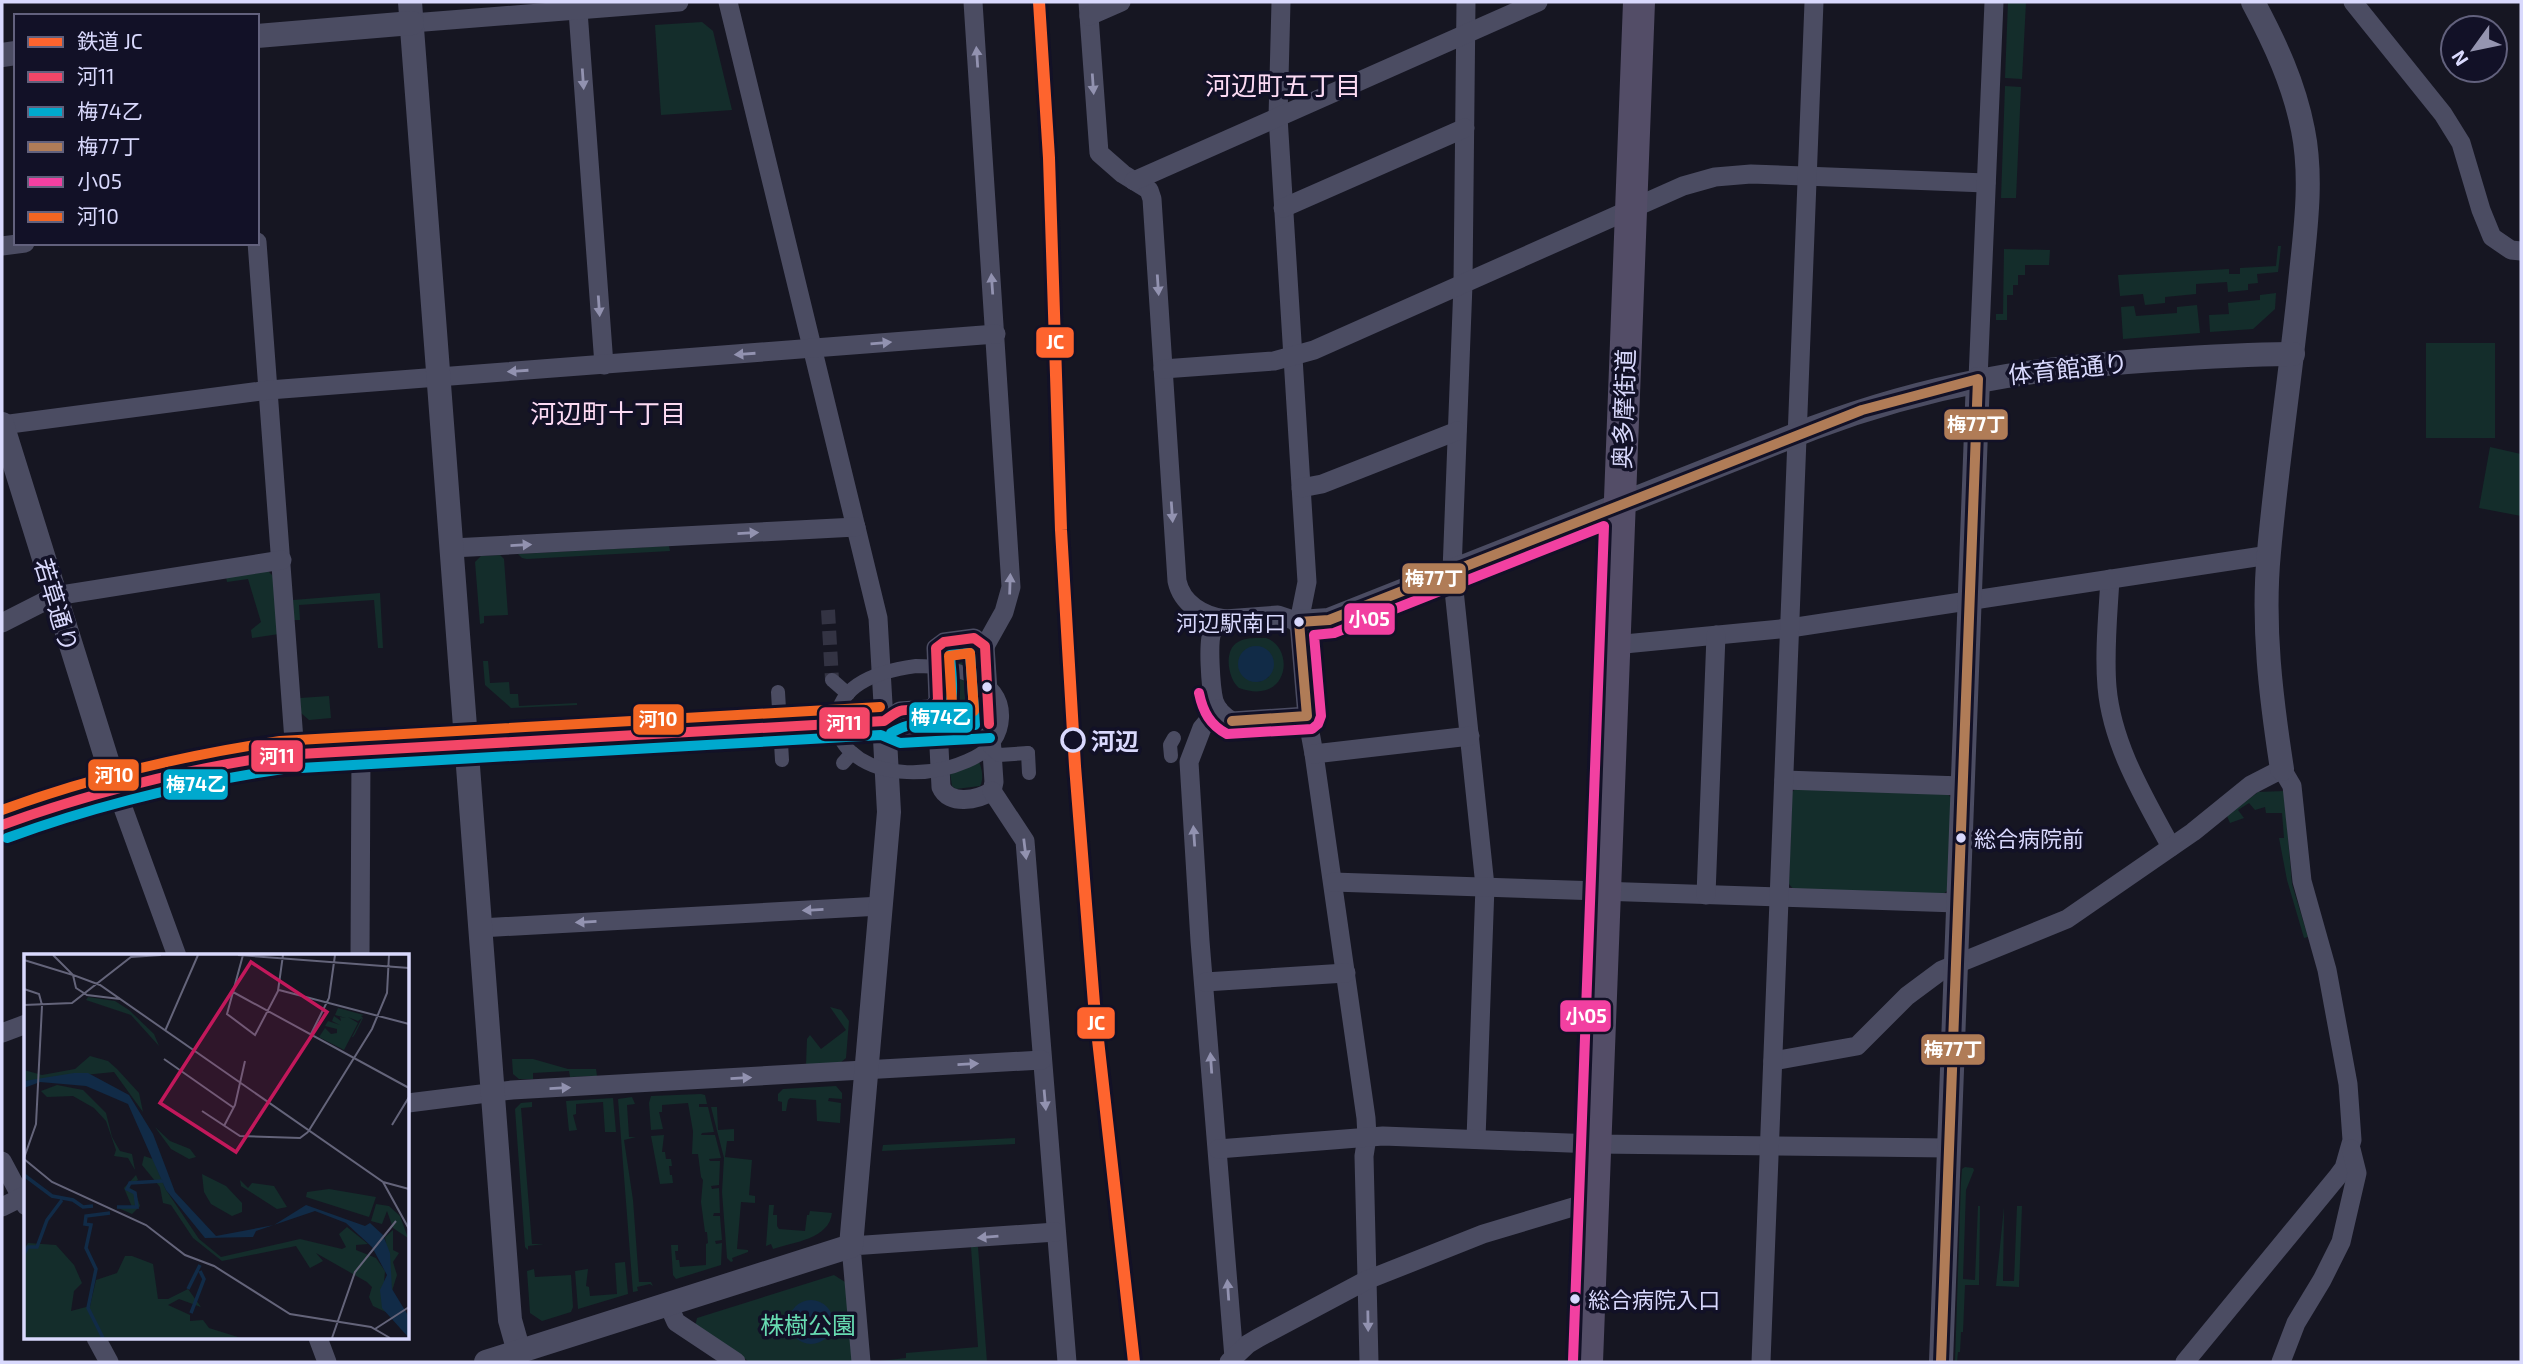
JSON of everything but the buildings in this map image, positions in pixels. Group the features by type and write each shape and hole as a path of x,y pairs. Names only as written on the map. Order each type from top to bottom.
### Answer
{"main road":[{"name":"奥多摩街道","path":"1587,1362 1639,2"}],"street":[{"path":"259,36 411,12 578,10 679,2"},
{"path":"728,2 878,618 889,812 852,1246 861,1362"},
{"path":"938,727 941,787 944,793 954,799 983,797 992,791 994,782 985,646 1001,618 1011,592 973,2"},
{"path":"1121,2 1088,9 1099,153 1149,190 1152,199 1177,581 1184,598 1208,616 1225,619 1278,615 1299,622"},
{"path":"1281,2 1278,117 1307,582 1299,622 1307,716 1346,973 1367,1137 1364,1156 1369,1362"},
{"path":"1466,2 1463,285 1452,571 1485,886 1476,1139"},
{"path":"1134,181 1538,2"},
{"path":"1761,1362 1814,2"},
{"path":"1941,1362 1994,2"},
{"path":"2253,2 2286,71 2303,132 2308,198 2269,555 2268,643 2272,706 2282,769 2292,786 2302,881 2327,970 2340,1034 2351,1103 2351,1149 2357,1173 2341,1242 2296,1323 2281,1362"},
{"path":"2353,2 2437,107 2461,144 2492,237 2511,250 2521,251"},
{"path":"578,10 604,365"},
{"path":"411,12 510,1320 519,1352"},
{"path":"1283,208 1465,128"},
{"path":"1163,369 1274,361 1314,350 1683,186 1715,177 1751,174 1986,183"},
{"path":"257,245 295,754"},
{"path":"2,424 269,390 996,334"},
{"name":"体育館通り","path":"1299,622 1329,620 1797,435 1897,399 1978,379 2020,372 2109,363 2249,354 2293,354"},
{"name":"若草通り","path":"2,424 115,786"},
{"path":"1301,488 1322,484 1457,430"},
{"path":"452,548 856,527"},
{"path":"1614,645 1790,628 2269,555"},
{"path":"2,623 55,596 282,560"},
{"path":"2110,579 2107,680 2112,719 2137,783 2171,847"},
{"path":"1225,619 1213,629 1211,636 1214,703 1218,709 1232,721 1307,716"},
{"path":"1706,895 1716,635"},
{"path":"884,721 900,711 929,709 937,704 935,652 941,643 974,638 985,646"},
{"path":"929,666 967,674 988,685 1000,704 1002,726 990,747 960,764 922,772 884,768 847,758 837,723 841,703 848,694 867,680 902,668 929,666"},
{"path":"832,680 848,694"},
{"path":"778,692 782,760"},
{"path":"1218,709 1202,728 1189,762 1232,1360"},
{"path":"2,825 115,786 204,766 295,754 884,721 901,729 989,724"},
{"path":"1314,754 1470,736"},
{"path":"1171,756 1170,745 1174,738"},
{"path":"990,747 999,755 1028,753 1036,766"},
{"path":"360,954 361,749"},
{"path":"1773,1061 1857,1046 1916,988 1942,970 2067,919 2200,827 2251,785 2282,769"},
{"path":"1784,779 1962,786"},
{"path":"115,786 176,954"},
{"path":"992,791 1025,841 1067,1362"},
{"path":"1333,882 1957,904"},
{"path":"480,928 881,906"},
{"path":"1205,982 1346,973"},
{"path":"2,1033 24,1025"},
{"path":"410,1103 492,1092 1042,1060"},
{"path":"1218,1149 1367,1137 1594,1144 1948,1148"},
{"path":"2185,1362 2338,1176 2351,1149"},
{"path":"2,1161 24,1197"},
{"path":"2,1207 24,1199"},
{"path":"1232,1360 1258,1338 1367,1280 1483,1234 1593,1201"},
{"path":"486,1362 852,1246 1056,1232"},
{"path":"668,1304 676,1322 736,1362"},
{"path":"97,1340 110,1362"},
{"path":"319,1340 327,1362"}],"green space":[{"path":"2008,2 2026,2 2022,79 2005,78"},
{"path":"702,22 713,31 732,110 661,115 655,25"},
{"path":"2005,86 2021,87 2016,198 2001,198"},
{"path":"2278,246 2281,246 2278,272 2257,274 2258,283 2248,284 2248,290 2228,292 2227,282 2196,284 2196,294 2165,297 2165,303 2145,305 2143,294 2120,296 2118,275 2229,269 2229,274 2240,274 2240,268 2276,266"},
{"path":"2004,249 2050,250 2049,265 2025,265 2025,275 2018,275 2018,285 2013,285 2013,295 2007,295 2007,320 1996,320 1996,314 2003,314"},
{"path":"2276,293 2275,309 2253,329 2210,332 2209,315 2229,314 2228,303 2260,300 2260,295"},
{"path":"2197,305 2200,333 2123,339 2121,307 2134,306 2136,316 2177,313 2177,307"},
{"path":"2426,343 2495,343 2495,438 2426,438"},
{"path":"2490,447 2521,454 2521,516 2479,508"},
{"path":"669,546 670,551 527,559 518,554"},
{"path":"500,555 504,559 508,615 484,616 484,623 480,624 475,562 481,556"},
{"path":"268,571 274,577 279,634 252,638 251,630 261,622 248,579 227,582 226,577"},
{"path":"380,593 383,648 378,648 374,600 299,605 300,620 294,620 293,600"},
{"path":"1266,638 1275,643 1284,663 1278,682 1269,689 1256,691 1239,688 1230,672 1230,651 1241,640","holes":["1255,647 1266,650 1269,677 1259,682 1239,661 1244,651"]},
{"path":"964,654 969,663 971,711 961,718 918,718 938,716 946,712 950,702 947,662 950,656"},
{"path":"483,661 488,661 490,683 509,682 510,694 518,694 519,706 577,705 511,708 485,685"},
{"path":"329,696 331,718 309,720 301,713 300,698"},
{"path":"979,762 982,774 980,786 956,789 952,786 950,773"},
{"path":"1799,786 1945,791 1952,799 1948,890 1941,896 1795,891 1789,884 1792,792"},
{"path":"2284,791 2292,884 2308,937 2304,938 2287,880 2279,838 2284,838 2282,813 2266,813 2265,807 2255,810 2249,803 2238,810 2244,818 2230,823 2227,816 2258,792"},
{"path":"830,1007 841,1010 849,1021 846,1058 840,1063 806,1065 807,1039 810,1035 821,1049 846,1030"},
{"path":"512,1059 533,1059 568,1069 596,1069 597,1076 570,1077 569,1071 533,1073 533,1079 519,1079 513,1074"},
{"path":"836,1086 842,1093 842,1099 829,1098 828,1101 841,1103 840,1123 817,1121 816,1100 790,1098 786,1111 782,1111 782,1102 778,1101 778,1094 783,1089"},
{"path":"705,1095 707,1104 699,1104 699,1107 708,1107 714,1132 701,1135 715,1135 721,1158 709,1159 720,1161 719,1185 711,1186 712,1189 719,1188 720,1213 714,1213 713,1216 720,1216 722,1240 715,1241 716,1244 722,1243 721,1265 676,1279 673,1275 671,1245 678,1245 678,1251 675,1251 680,1267 706,1265 708,1243 701,1202 703,1180 698,1154 692,1154 693,1131 688,1103 662,1105 662,1112 659,1112 663,1129 651,1130 649,1103 651,1096"},
{"path":"632,1097 635,1104 627,1105 629,1137 636,1137 624,1140 633,1200 639,1282 651,1282 653,1286 650,1284 637,1287 638,1291 633,1292 618,1099"},
{"path":"613,1098 616,1132 605,1132 603,1102 576,1104 576,1114 573,1115 577,1130 569,1131 566,1101"},
{"path":"532,1102 532,1107 521,1108 532,1244 544,1244 528,1246 528,1250 525,1247 515,1109 521,1103"},
{"path":"711,1107 717,1107 718,1130 734,1129 734,1141 727,1141 725,1157 752,1160 749,1195 755,1196 755,1203 741,1202 737,1249 748,1252 732,1258 731,1262 727,1258 722,1192 724,1158"},
{"path":"664,1135 662,1152 665,1152 666,1159 671,1159 672,1166 669,1166 673,1183 660,1184 651,1136"},
{"path":"1015,1138 1015,1144 882,1151 883,1145"},
{"path":"1965,1167 1974,1170 1966,1190 1963,1279 1975,1280 1980,1206 1979,1285 1965,1285 1963,1332 1960,1352 1955,1362 1961,1182 1962,1169"},
{"path":"769,1205 774,1205 773,1215 777,1215 779,1229 805,1231 810,1211 832,1213 829,1222 818,1234 773,1249 771,1244 766,1246"},
{"path":"2017,1206 2022,1206 2019,1287 1996,1286 2004,1207 2003,1281 2014,1281"},
{"path":"971,1247 978,1247 987,1362 872,1362 906,1358 906,1353 978,1347"},
{"path":"625,1262 628,1294 578,1309 575,1271 588,1269 586,1286 589,1287 590,1296 617,1294 615,1263"},
{"path":"534,1269 535,1277 571,1275 571,1312 542,1321 530,1313 527,1271"},
{"name":"株樹公園","path":"834,1275 845,1282 853,1362 750,1362 695,1327 697,1318"}],"water":[{"path":"1256,646 1268,652 1274,664 1268,676 1256,682 1244,676 1238,664 1244,652"},
{"path":"811,1300 826,1307 833,1322 826,1337 811,1344 796,1337 789,1322 796,1307"}],"tunnel":[{"path":"828,610 832,680"}],"rail line":[{"name":"JC","path":"1039,2 1049,158 1061,530 1075,766 1094,1004 1134,1362"}],"transit line":[{"name":"梅77丁","path":"1232,721 1307,716 1299,622 1329,620 1862,410 1978,379 1941,1362"},
{"name":"小05","path":"1199,693 1208,717 1227,734 1312,729 1321,716 1314,635 1334,633 1604,526 1573,1361"},
{"name":"河11","path":"2,825 140,783 282,755 884,721 900,711 926,709 935,705 938,700 936,648 944,642 974,638 985,646 989,724"},
{"name":"梅74乙","path":"891,733 905,726 939,720 946,714 952,696 950,655 970,653 975,725"},
{"name":"河10","path":"970,653 974,711 949,712 952,705 949,656 970,653"},
{"name":"河10","path":"2,810 139,768 280,741 880,707"},
{"name":"梅74乙","path":"7,838 143,796 283,769 881,735 900,743 990,738"}],"place":[{"name":"河辺駅南口","path":"1299,622"},
{"name":"河辺","path":"1073,740"},
{"name":"総合病院前","path":"1961,838"},
{"name":"総合病院入口","path":"1575,1299"}],"district":[{"name":"河辺町五丁目","path":"1283,84"},
{"name":"河辺町十丁目","path":"608,412"}]}
